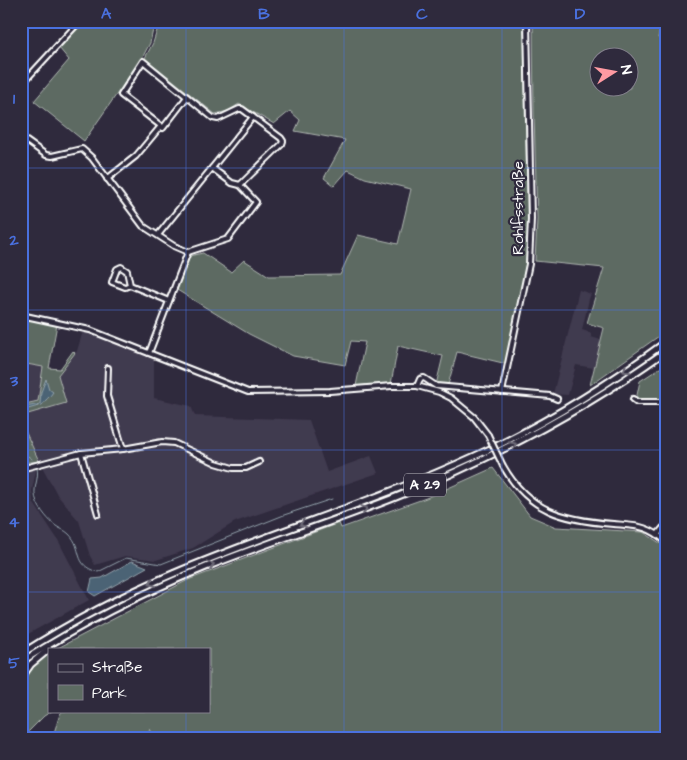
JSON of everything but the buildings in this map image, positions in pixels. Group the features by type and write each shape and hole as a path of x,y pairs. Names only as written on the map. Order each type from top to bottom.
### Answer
{"highway":[{"name":"A 29","path":"21,654 79,620 156,581 232,550 385,494 481,453 588,395 666,342"},
{"name":"A 29","path":"21,662 81,627 146,594 204,568 390,500 479,462 588,403 666,350"},
{"path":"51,648 78,632 81,627"},
{"path":"21,678 31,664 48,650"}],"street":[{"path":"21,85 80,21"},
{"name":"Rohlfsstraße","path":"502,392 529,264 527,21"},
{"path":"161,126 121,95 143,62 213,118 218,119 242,109 281,138 282,144 240,184"},
{"path":"107,179 136,156 161,126 163,128 187,97"},
{"path":"158,235 253,117"},
{"path":"21,137 46,155 52,156 82,149 92,158 143,226 174,246 188,252 228,239 255,205 254,198 240,184 232,183 212,168"},
{"path":"149,353 188,252"},
{"path":"130,285 127,270 121,267 117,268 112,282 125,287 130,285 169,301"},
{"path":"21,315 90,330 248,392 330,391 398,385 417,386 451,398 474,417 488,435 503,466 517,488 546,511 564,518 594,523 642,526 658,534 666,542"},
{"path":"108,368 107,396 123,449"},
{"path":"417,386 420,379 424,378 436,386 550,396 556,399"},
{"path":"633,399 637,402 666,402"},
{"path":"21,469 81,453 123,449 162,442 174,443 216,463 233,468 246,468 260,462"},
{"path":"81,453 98,514"},
{"path":"658,534 663,528 666,528"}],"shaded area":[{"path":"579,290 591,294 582,330 591,333 591,337 601,340 594,368 576,365 568,395 553,394"},
{"path":"83,331 154,357 154,398 191,406 195,416 309,420 327,472 371,456 378,473 235,522 193,548 156,560 125,556 95,565 90,556 79,521 58,496 21,422 21,416 66,403 58,375 77,351"},
{"path":"21,363 43,367 38,401 21,405"},
{"path":"32,462 36,471 32,490 33,502 58,540 89,600 21,638 21,463"}],"green space":[{"path":"84,21 155,21 150,43 142,58 84,141 34,101 69,60 59,48"},
{"path":"160,21 524,21 528,252 507,364 457,352 448,385 436,385 443,356 398,346 391,384 356,386 365,342 351,341 345,365 293,356 249,334 177,290 189,256 203,253 231,272 244,260 269,276 340,275 358,235 398,244 411,189 365,178 348,170 334,186 324,178 345,140 295,131 300,120 290,111 274,124 239,104 228,111 215,114 145,58 153,43"},
{"path":"533,21 662,21 658,38 666,39 666,331 590,385 604,328 587,323 604,268 535,261 537,219"},
{"path":"21,318 57,324 49,368 60,369 73,351 75,353 58,375 66,403 21,416 21,405 38,401 43,367 21,363"},
{"path":"666,364 664,400 636,400 640,381"},
{"path":"21,422 39,461 21,463"},
{"path":"493,468 530,516 556,527 643,532 666,547 666,739 161,739 152,733 150,729 146,739 52,739 62,712 210,712 210,648 58,648 188,580 339,523 341,528 426,498"},
{"path":"48,654 48,712 50,712 21,739 22,691 30,672"}],"water":[{"path":"46,379 49,389 53,392 52,394 42,405 21,411 21,408 40,404 41,392"},
{"path":"132,561 147,567 95,596 89,592 92,579 102,578"}],"waterway":[{"path":"21,451 32,459"},
{"path":"37,468 35,497 40,508 50,521 67,533 73,540 81,561 90,569 98,572 126,558 161,564 284,515 332,499"}]}
